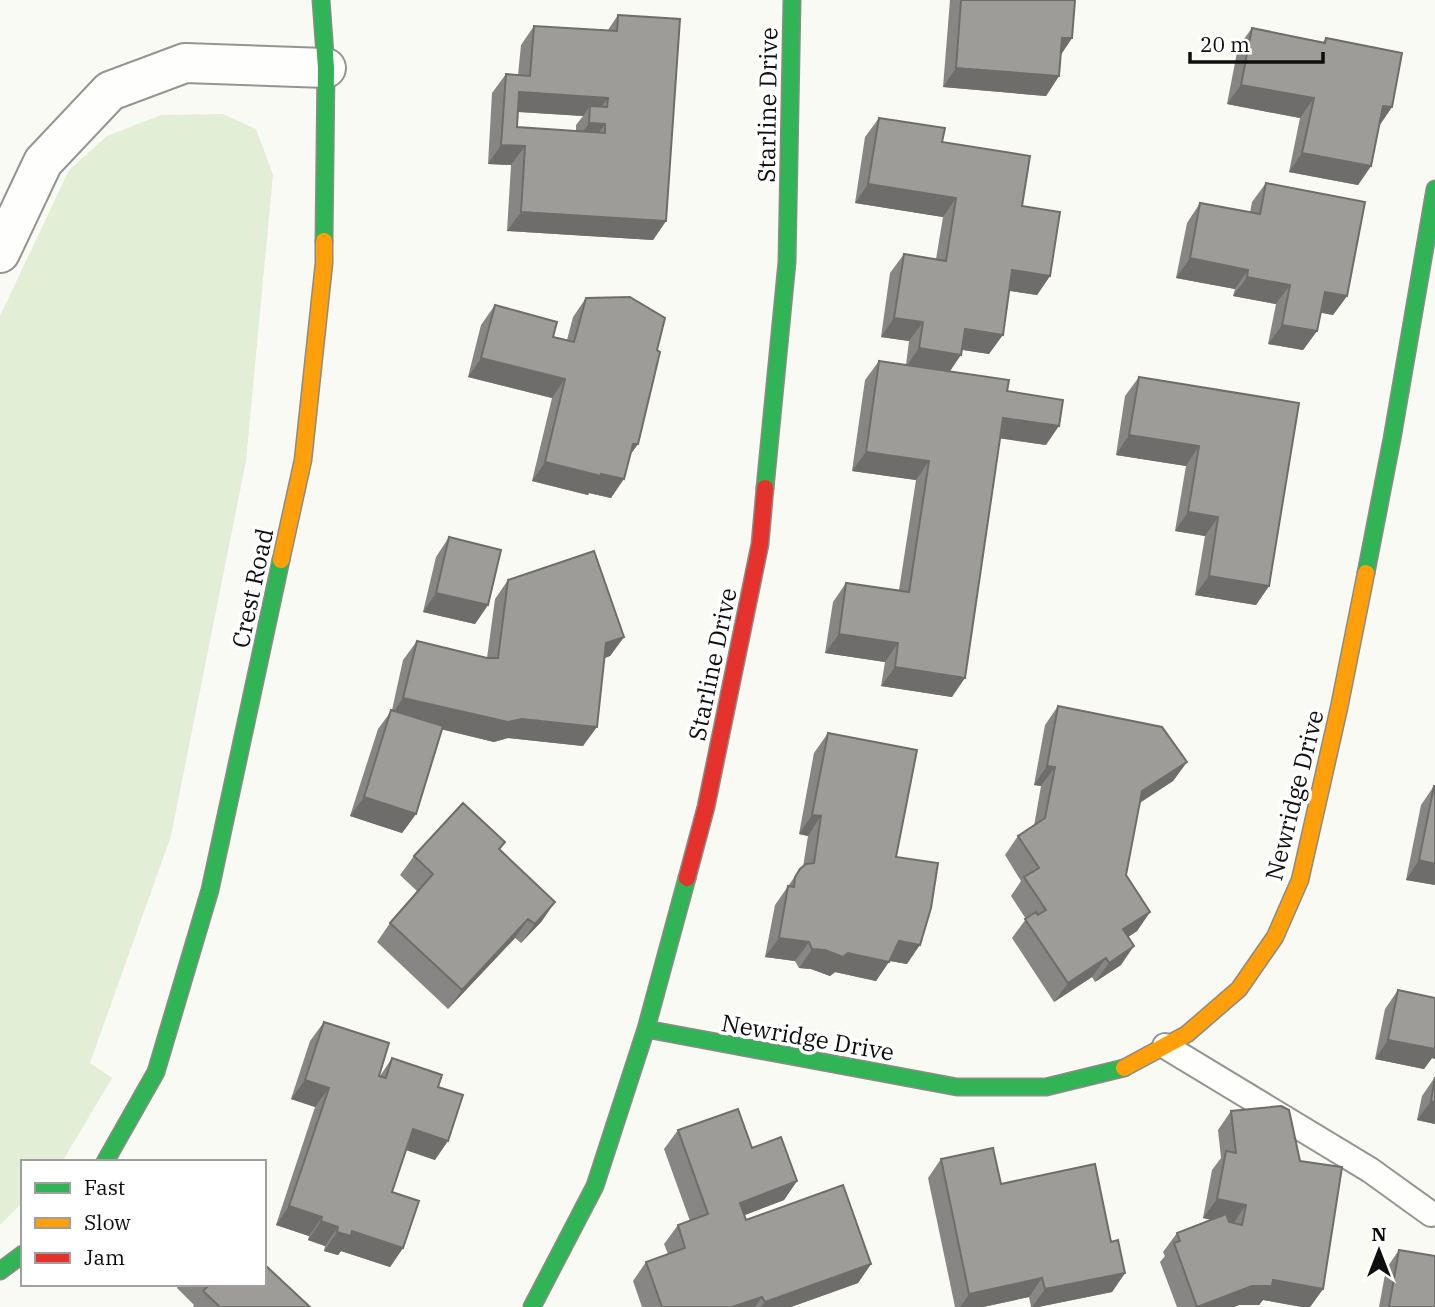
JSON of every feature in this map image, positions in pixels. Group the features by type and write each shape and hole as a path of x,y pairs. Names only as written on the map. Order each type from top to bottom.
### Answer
{"street":[{"name":"Crest Road","path":"106,1160 156,1072 210,890 303,460 324,263 326,68 321,0"},
{"name":"Starline Drive","path":"532,1307 596,1186 646,1029 706,807 760,544 787,262 792,0"},
{"path":"0,253 44,162 110,91 185,63 326,68"},
{"name":"Newridge Drive","path":"646,1029 957,1087 1046,1087 1125,1068 1187,1034 1239,989 1275,937 1300,880 1339,708 1392,439 1435,188"},
{"path":"0,1271 21,1255"}],"lane":[{"path":"1165,1046 1370,1170 1431,1214"}],"green space":[{"path":"223,114 256,129 273,175 246,461 171,836 90,1063 112,1078 63,1160 21,1160 21,1204 0,1225 0,316 69,170 107,136 161,115"}],"building":[{"path":"961,0 1075,0 1072,38 1062,38 1059,76 956,68"},
{"path":"618,15 680,19 666,221 521,212 525,146 501,145 506,74 530,76 534,26 617,31","holes":["519,92 608,98 607,107 590,106 589,123 605,124 605,133 517,127"]},
{"path":"1252,28 1325,43 1326,38 1402,53 1392,107 1383,106 1371,166 1302,153 1314,98 1241,85"},
{"path":"879,118 945,128 942,142 1030,156 1022,206 1060,212 1050,276 1012,270 1003,335 965,329 961,355 919,348 923,322 894,318 904,254 946,261 956,198 868,184"},
{"path":"1266,183 1365,202 1347,296 1325,292 1317,331 1282,325 1290,285 1247,277 1248,270 1190,258 1200,203 1260,214"},
{"path":"630,297 665,318 657,350 660,352 638,444 633,444 624,479 545,462 565,379 481,358 495,305 557,322 553,337 574,342 586,298"},
{"path":"879,361 1009,380 1007,391 1063,400 1059,426 1003,418 965,678 895,667 898,643 839,634 846,583 909,592 929,461 866,452"},
{"path":"1139,377 1299,403 1269,586 1209,576 1218,517 1188,512 1199,446 1129,435"},
{"path":"449,537 501,550 488,605 436,593"},
{"path":"594,551 624,637 606,643 597,727 522,719 508,722 403,698 417,641 487,658 498,658 508,580"},
{"path":"1058,706 1162,727 1187,762 1142,791 1126,875 1150,912 1123,929 1134,946 1109,963 1106,958 1068,983 1025,919 1036,912 1038,915 1046,910 1024,877 1039,868 1018,836 1045,818 1055,767 1047,766"},
{"path":"391,710 443,726 416,814 364,797"},
{"path":"828,733 917,750 896,857 938,863 931,908 920,945 899,941 889,962 848,953 843,957 825,950 812,949 809,942 779,938 788,886 794,887 795,877 800,869 806,864 814,863 821,816 812,815"},
{"path":"1435,786 1435,864 1419,860"},
{"path":"463,803 505,842 499,849 555,902 535,924 528,919 462,990 390,923 433,874 414,856"},
{"path":"1398,990 1435,998 1435,1049 1388,1040"},
{"path":"324,1022 389,1043 379,1076 386,1078 392,1058 442,1075 438,1087 463,1095 448,1141 413,1129 392,1192 419,1201 403,1248 352,1231 351,1236 337,1232 338,1227 321,1221 322,1217 289,1206 329,1088 305,1080"},
{"path":"1435,1077 1435,1102 1431,1101"},
{"path":"1281,1106 1289,1110 1300,1161 1342,1167 1323,1289 1273,1280 1272,1286 1252,1286 1197,1307 1174,1243 1180,1241 1177,1233 1226,1214 1229,1222 1242,1225 1246,1205 1217,1199 1226,1151 1236,1153 1231,1111"},
{"path":"738,1109 752,1148 781,1137 797,1181 740,1203 746,1220 843,1185 871,1264 765,1302 762,1297 732,1307 662,1307 646,1262 685,1248 678,1225 708,1214 678,1130"},
{"path":"993,1148 1001,1184 1095,1164 1111,1242 1118,1240 1125,1273 1045,1289 1042,1278 969,1294 941,1159"},
{"path":"1399,1250 1435,1256 1435,1307 1389,1307"},
{"path":"266,1266 310,1307 220,1307 203,1291 208,1286 266,1286"}],"traffic: fast":[{"path":"321,0 326,68 324,241"},
{"path":"765,488 787,262 792,0"},
{"path":"1366,573 1435,189"},
{"path":"106,1160 156,1072 210,890 281,560"},
{"path":"532,1307 595,1186 646,1029 687,878"},
{"path":"646,1029 957,1087 1046,1087 1124,1068"},
{"path":"0,1271 21,1255"}],"traffic: slow":[{"path":"281,560 303,460 324,241"},
{"path":"1124,1068 1187,1034 1239,989 1275,937 1300,880 1366,573"}],"traffic: jam":[{"path":"687,878 706,807 760,544 765,488"}]}
